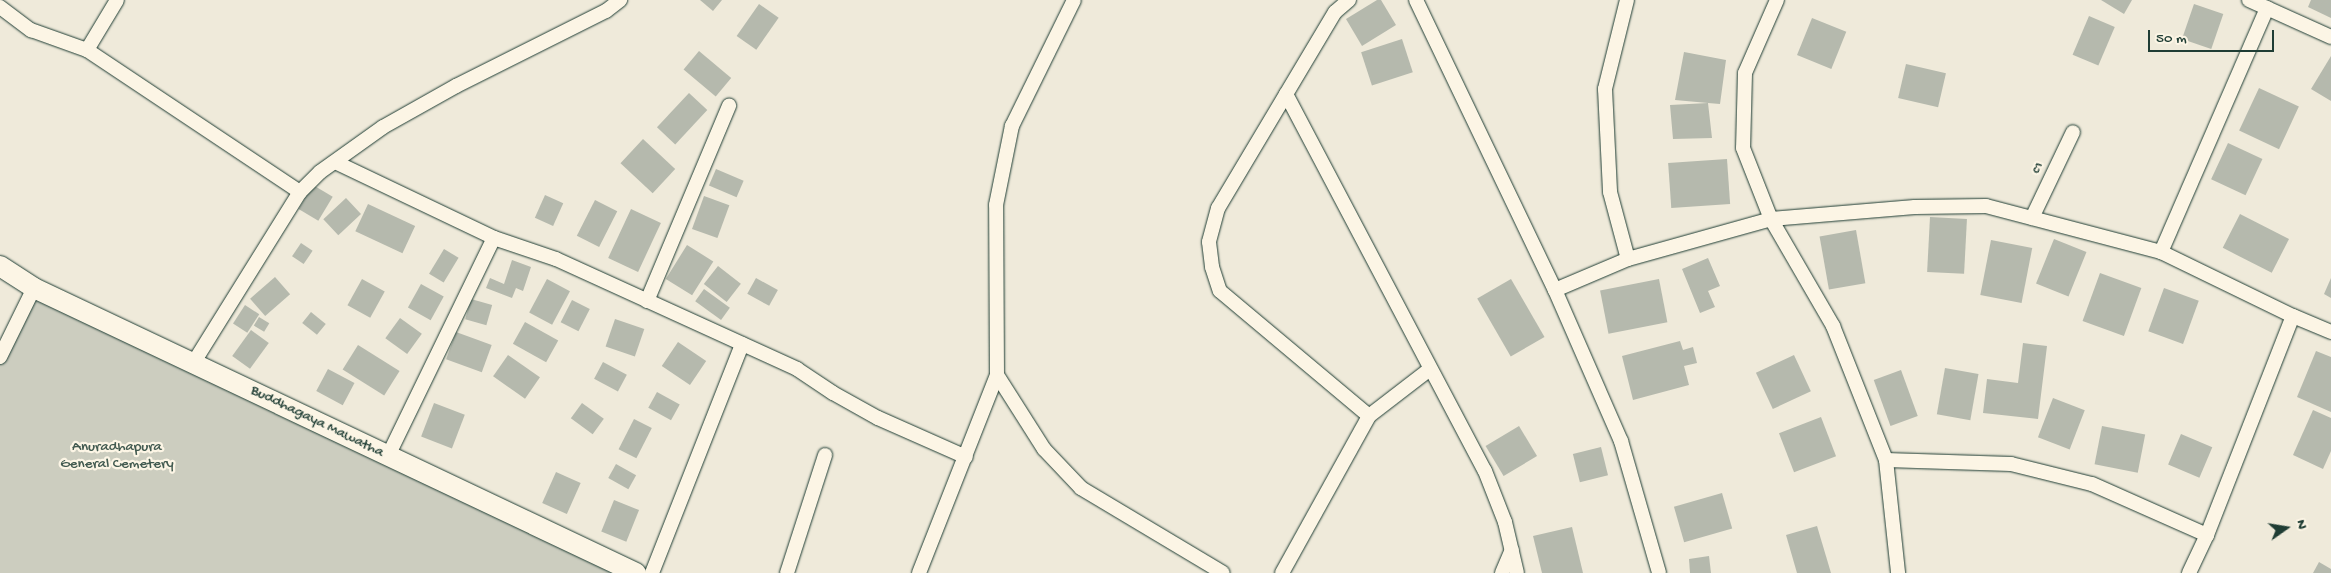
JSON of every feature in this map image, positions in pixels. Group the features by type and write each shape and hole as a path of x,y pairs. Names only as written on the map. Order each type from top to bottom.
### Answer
{"main road":[{"name":"Buddhagaya Mawatha","path":"0,266 34,288 194,362 636,573"}],"street":[{"path":"87,50 117,0"},
{"path":"194,362 300,192 335,162 383,127 456,86 606,11 620,0"},
{"path":"919,573 997,375 996,205 1012,126 1074,0"},
{"path":"1349,0 1335,12 1218,208 1208,242 1212,267 1220,291 1369,416"},
{"path":"1416,0 1556,290 1621,441 1658,573"},
{"path":"1627,0 1605,90 1610,192 1628,259"},
{"path":"1777,0 1745,73 1743,148 1770,219 1833,326 1886,460 1898,573"},
{"path":"2249,0 2331,37"},
{"path":"0,7 31,30 87,50 300,192"},
{"path":"2161,252 2267,8"},
{"path":"1286,94 1485,471 1505,522 1517,573"},
{"path":"648,300 729,106"},
{"name":"c1","path":"2032,218 2073,132"},
{"path":"335,162 494,238 556,259 797,369 833,393 878,418 966,457"},
{"path":"1556,290 1628,259 1770,219 1915,207 1986,206 2161,252 2292,316 2331,332"},
{"path":"388,456 494,238"},
{"path":"0,356 34,288"},
{"path":"2189,573 2207,535 2292,316"},
{"path":"652,573 742,344"},
{"path":"1282,573 1369,416 1430,369"},
{"path":"997,375 1044,449 1080,488 1222,573"},
{"path":"787,573 825,455"},
{"path":"1886,460 2011,464 2092,484 2207,535"},
{"path":"1502,573 1512,550"}],"green space":[{"name":"Anuradhapura General Cemetery","path":"34,288 628,573 0,573 0,357"}],"building":[{"path":"700,0 722,0 713,11"},
{"path":"1377,0 1381,0 1396,25 1362,46 1346,19"},
{"path":"2101,0 2132,0 2124,14"},
{"path":"2311,0 2331,0 2331,18 2308,7"},
{"path":"759,4 779,18 756,50 737,36"},
{"path":"2194,4 2223,14 2211,49 2182,39"},
{"path":"2089,16 2115,27 2098,66 2073,55"},
{"path":"1812,18 1846,32 1831,69 1797,55"},
{"path":"1402,39 1413,72 1372,86 1361,52"},
{"path":"699,51 731,78 716,96 684,69"},
{"path":"1684,52 1726,60 1720,104 1675,100"},
{"path":"2331,56 2331,101 2311,89"},
{"path":"1906,64 1946,73 1938,107 1898,98"},
{"path":"2259,88 2299,107 2279,149 2239,131"},
{"path":"689,93 707,110 675,144 657,127"},
{"path":"1708,103 1712,138 1673,139 1670,105"},
{"path":"643,139 675,169 653,193 620,163"},
{"path":"2228,143 2262,159 2246,195 2211,179"},
{"path":"1727,159 1730,204 1671,208 1668,163"},
{"path":"716,169 744,181 737,197 709,186"},
{"path":"313,185 333,197 318,221 299,209"},
{"path":"545,195 563,203 553,226 535,218"},
{"path":"704,196 729,205 717,238 692,229"},
{"path":"346,198 361,214 338,235 323,219"},
{"path":"595,200 617,211 599,247 577,236"},
{"path":"368,204 415,226 402,253 355,231"},
{"path":"631,209 661,223 638,272 608,258"},
{"path":"2240,214 2289,239 2272,273 2223,248"},
{"path":"1930,217 1967,219 1964,274 1927,272"},
{"path":"1856,230 1865,283 1829,290 1820,236"},
{"path":"2054,239 2086,252 2068,297 2036,284"},
{"path":"1991,240 2032,248 2022,303 1980,295"},
{"path":"301,243 313,251 304,264 292,256"},
{"path":"687,245 713,261 692,295 666,279"},
{"path":"444,249 459,258 444,283 429,274"},
{"path":"1708,258 1720,286 1708,291 1715,307 1700,313 1682,269"},
{"path":"512,260 531,267 523,291 516,288 512,298 486,288 490,278 504,284"},
{"path":"718,266 741,284 727,302 704,284"},
{"path":"2100,273 2141,288 2124,336 2083,321"},
{"path":"275,277 290,294 265,316 250,299"},
{"path":"756,278 778,290 769,306 747,294"},
{"path":"2331,278 2331,298 2324,294"},
{"path":"362,279 385,292 370,318 347,305"},
{"path":"547,279 570,291 552,325 529,313"},
{"path":"1511,279 1544,337 1511,357 1477,298"},
{"path":"1659,279 1667,322 1608,334 1600,290"},
{"path":"421,284 444,297 431,320 408,308"},
{"path":"2164,288 2199,301 2183,344 2148,331"},
{"path":"704,289 730,308 721,320 695,301"},
{"path":"471,299 492,305 486,325 465,319"},
{"path":"572,300 590,309 578,331 561,322"},
{"path":"245,305 259,314 247,333 233,323"},
{"path":"311,312 326,324 317,335 302,323"},
{"path":"259,317 269,323 264,332 254,326"},
{"path":"400,318 422,334 407,354 385,338"},
{"path":"615,319 644,329 635,357 606,346"},
{"path":"525,322 558,340 546,362 513,344"},
{"path":"251,330 269,343 250,369 232,356"},
{"path":"456,332 492,345 482,372 446,359"},
{"path":"1680,341 1683,350 1693,347 1697,363 1684,366 1689,385 1633,400 1622,356"},
{"path":"678,342 706,361 690,385 662,366"},
{"path":"2023,343 2047,346 2038,419 1983,413 1987,379 2018,383"},
{"path":"358,345 400,371 384,396 343,370"},
{"path":"2316,351 2331,357 2331,412 2297,397"},
{"path":"508,355 540,377 525,399 493,376"},
{"path":"1794,355 1811,391 1773,409 1756,373"},
{"path":"603,362 627,375 618,391 594,379"},
{"path":"1945,368 1978,374 1970,420 1937,414"},
{"path":"328,369 354,383 343,405 316,391"},
{"path":"1901,370 1918,416 1891,426 1874,380"},
{"path":"657,392 680,405 671,420 648,408"},
{"path":"2053,398 2085,410 2070,449 2038,437"},
{"path":"434,403 465,415 452,448 421,437"},
{"path":"582,403 604,419 593,434 571,418"},
{"path":"2313,410 2331,418 2331,451 2323,469 2293,455"},
{"path":"1821,417 1836,456 1794,472 1779,433"},
{"path":"634,419 652,428 636,458 619,449"},
{"path":"1519,426 1537,456 1504,476 1486,446"},
{"path":"2102,426 2145,434 2138,473 2095,464"},
{"path":"2181,434 2212,447 2199,478 2168,464"},
{"path":"1601,447 1608,475 1580,482 1573,454"},
{"path":"616,464 636,475 628,489 608,478"},
{"path":"556,472 581,483 567,514 542,503"},
{"path":"1722,493 1732,529 1684,542 1674,507"},
{"path":"614,500 639,510 626,542 601,532"},
{"path":"1817,526 1831,573 1797,573 1786,535"},
{"path":"1572,527 1583,573 1542,573 1533,536"},
{"path":"1709,556 1711,573 1690,573 1689,559"},
{"path":"2319,562 2331,569 2331,573 2313,573"}]}
